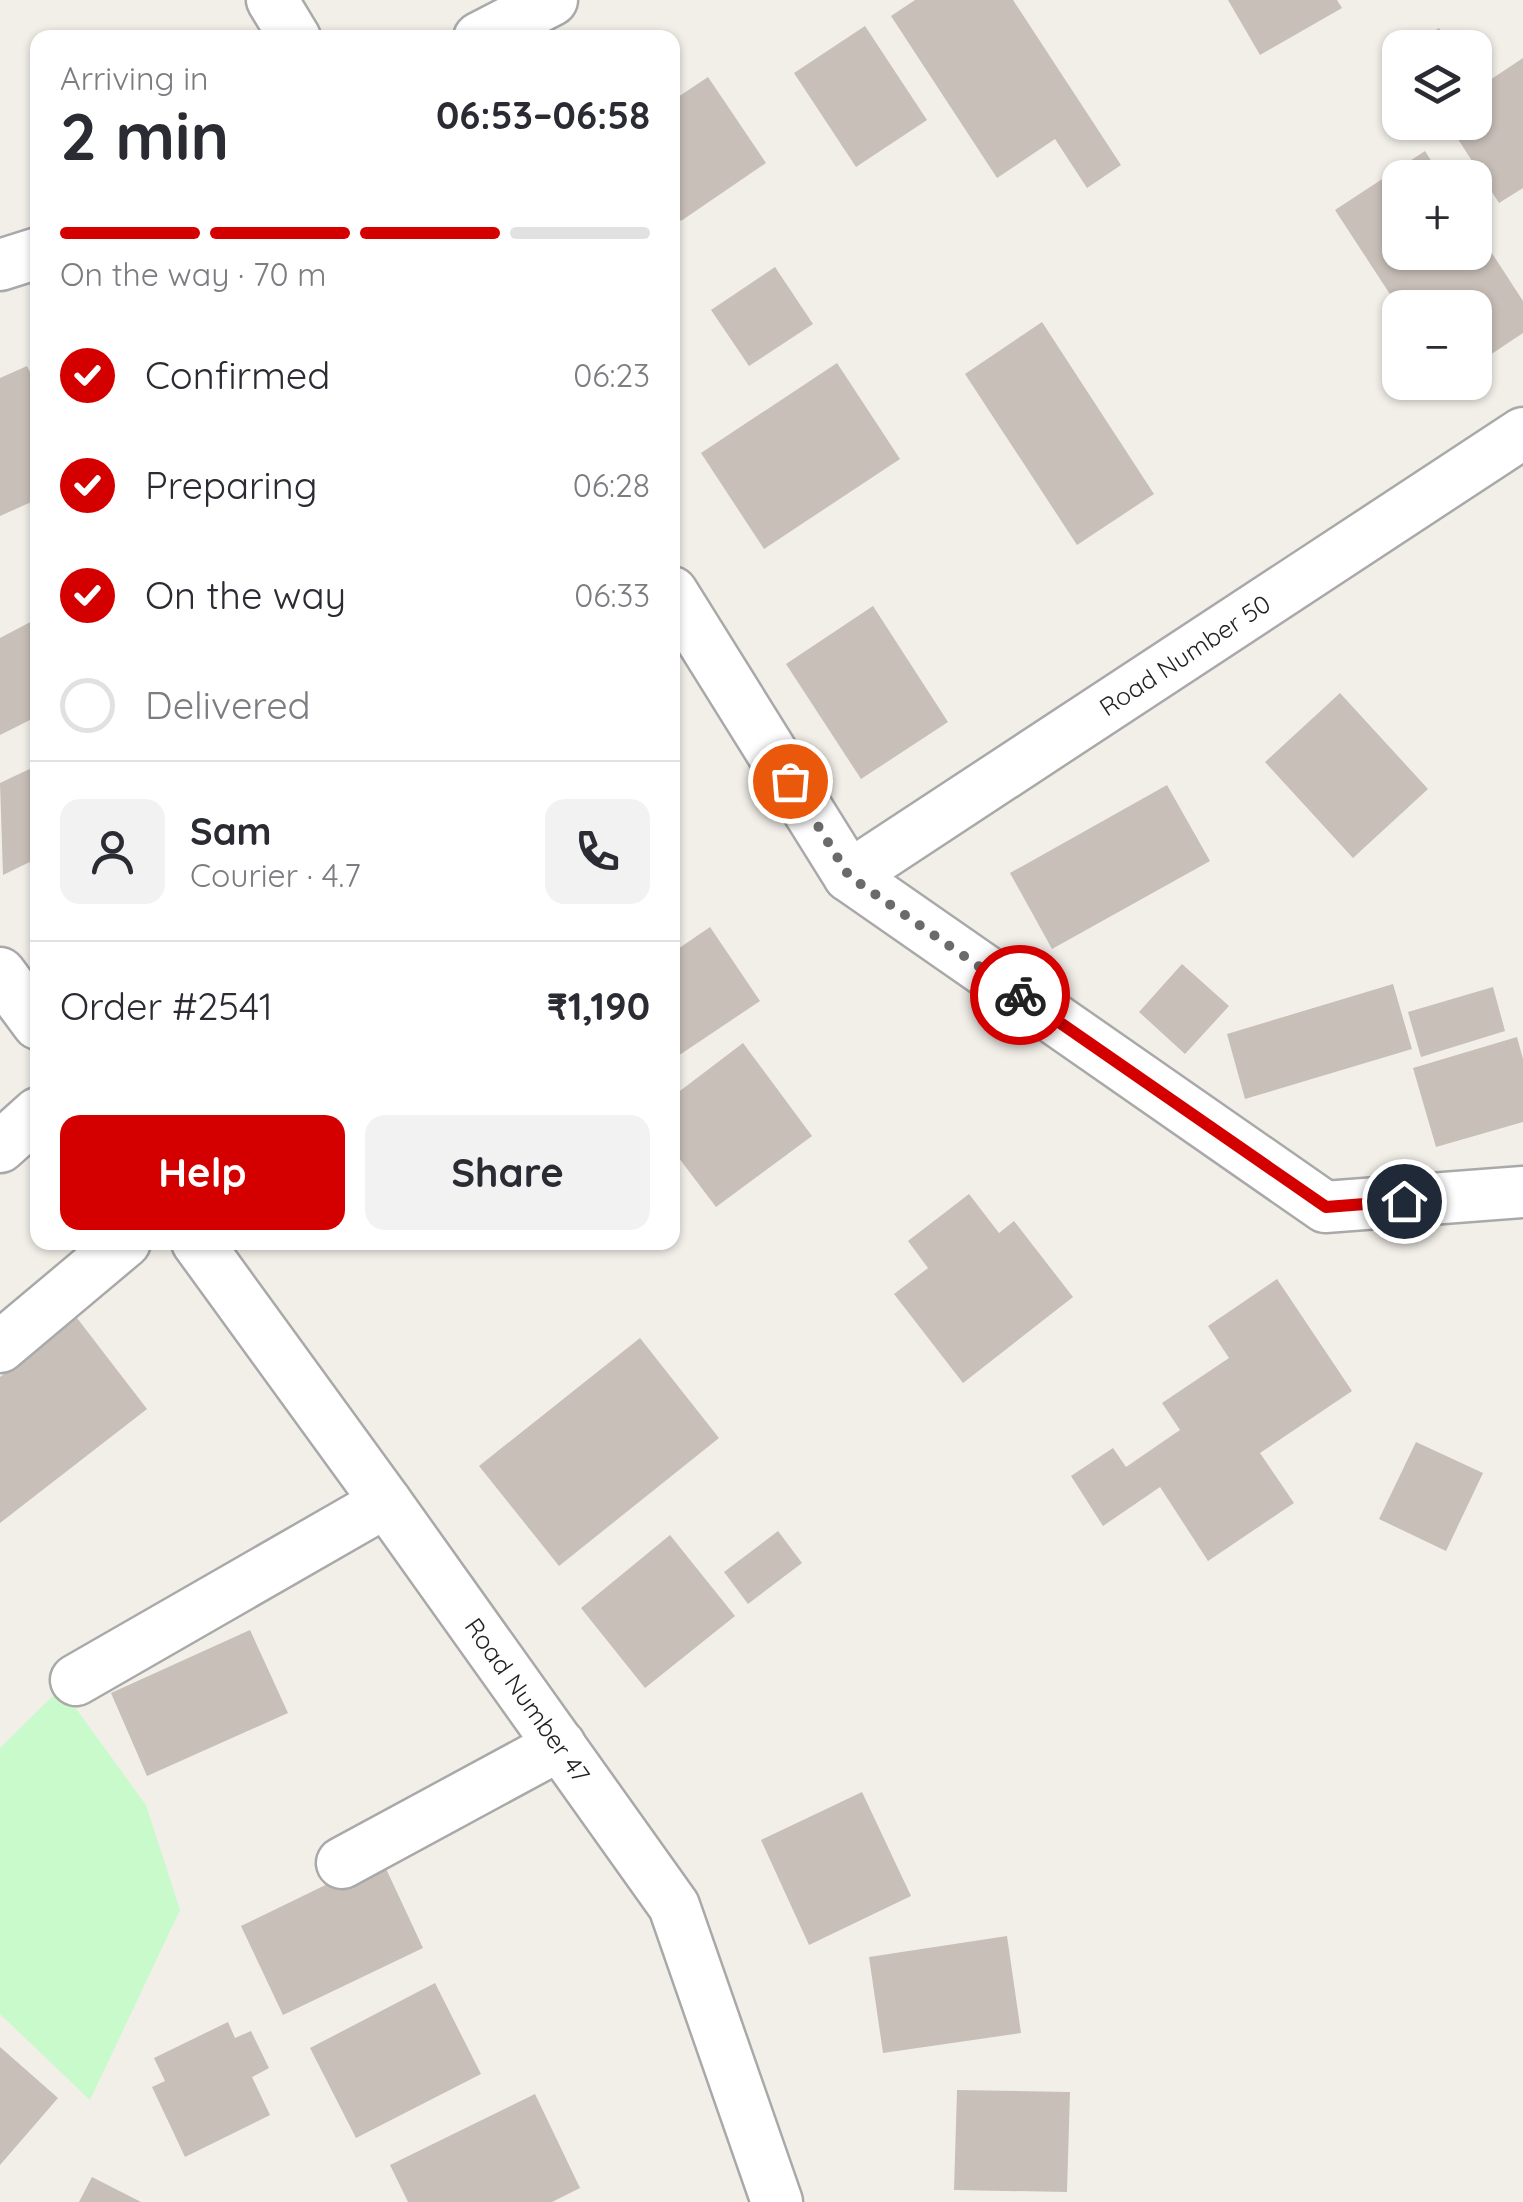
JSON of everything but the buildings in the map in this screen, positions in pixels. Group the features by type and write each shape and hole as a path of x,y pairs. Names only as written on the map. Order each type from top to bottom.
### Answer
{"street":[{"path":"272,0 290,30"},
{"path":"494,30 552,0"},
{"path":"0,265 30,256"},
{"name":"Road Number 50","path":"849,876 1523,433"},
{"path":"680,605 849,876 1326,1207 1523,1192"},
{"path":"0,973 30,1013"},
{"path":"0,1147 30,1120"},
{"path":"0,1348 116,1250"},
{"name":"Road Number 47","path":"203,1250 674,1906 778,2202"},
{"path":"76,1680 386,1502"},
{"path":"342,1864 560,1745"}],"green space":[{"path":"61,1688 146,1805 180,1910 90,2100 0,2014 0,1748"}],"way so far":[{"path":"790,781 849,876 1020,995"}],"route":[{"path":"1020,995 1326,1207 1404,1201"}]}
